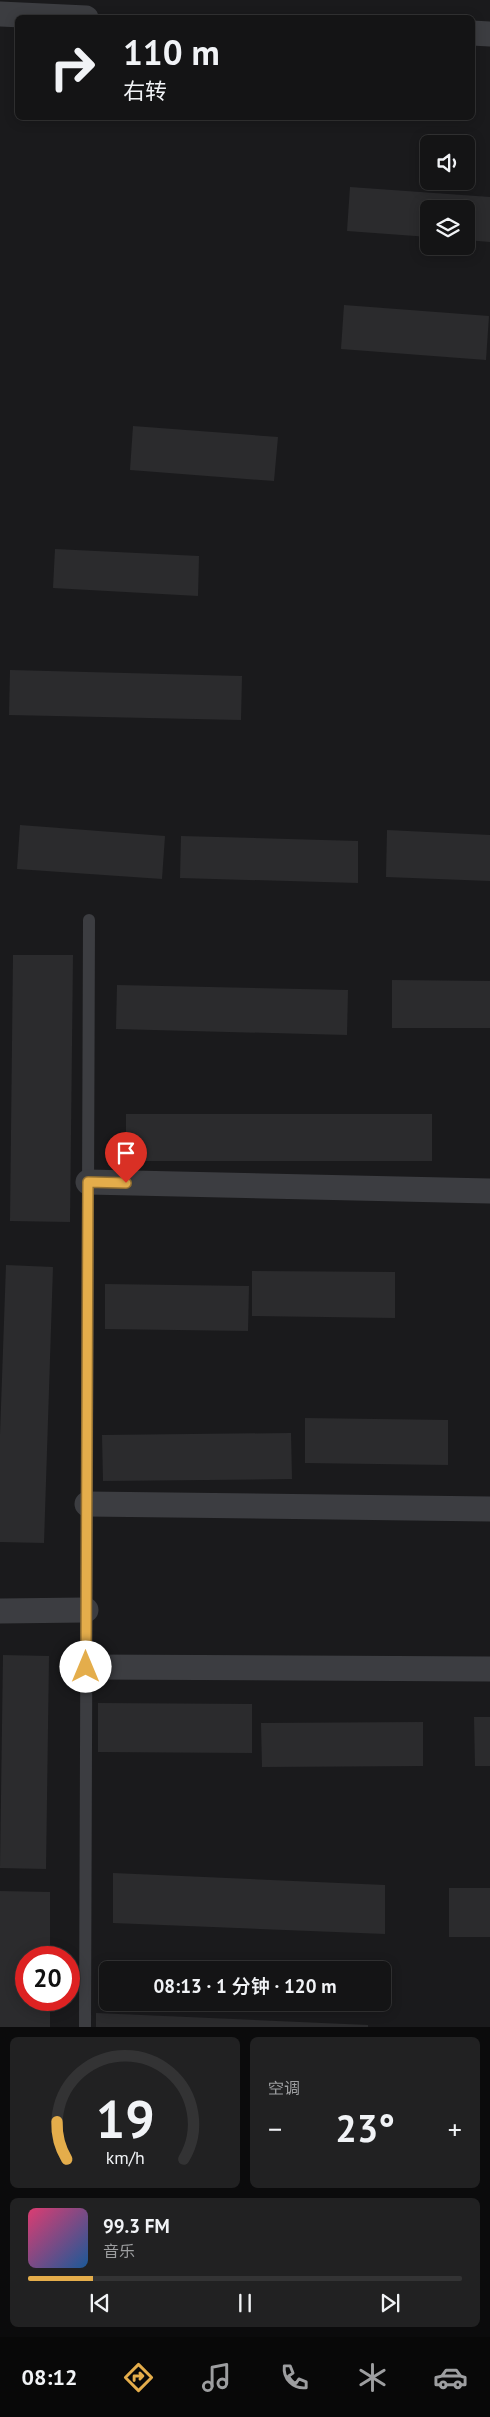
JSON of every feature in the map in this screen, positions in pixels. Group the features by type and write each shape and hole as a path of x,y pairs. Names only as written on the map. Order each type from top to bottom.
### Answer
{"street":[{"path":"0,14 22,15"},
{"path":"475,33 490,34"},
{"path":"88,1182 490,1191"},
{"path":"87,1504 490,1509"},
{"path":"0,1611 86,1610"},
{"path":"86,1667 490,1669"}],"lane":[{"path":"85,2027 88,920"}],"building":[{"path":"350,187 490,197 490,242 475,241 475,200 420,200 420,236 347,231"},
{"path":"344,305 489,316 486,360 341,349"},
{"path":"133,426 278,437 274,481 130,470"},
{"path":"55,549 199,556 198,596 53,588"},
{"path":"10,670 242,676 241,720 9,715"},
{"path":"20,825 165,836 162,879 17,869"},
{"path":"387,830 490,835 490,881 386,877"},
{"path":"181,836 358,841 358,883 180,878"},
{"path":"13,955 73,955 70,1222 10,1221"},
{"path":"392,980 490,981 490,1028 392,1028"},
{"path":"117,985 348,990 347,1035 116,1029"},
{"path":"126,1114 432,1114 432,1161 126,1161"},
{"path":"6,1265 53,1267 44,1543 0,1542 0,1435"},
{"path":"252,1271 395,1272 395,1318 252,1316"},
{"path":"105,1284 249,1286 248,1331 105,1329"},
{"path":"305,1418 448,1420 448,1465 305,1463"},
{"path":"291,1433 292,1479 103,1481 102,1435"},
{"path":"3,1655 49,1656 46,1869 0,1868"},
{"path":"98,1703 252,1704 252,1753 98,1752"},
{"path":"474,1717 490,1717 490,1766 475,1766"},
{"path":"423,1722 423,1766 262,1767 261,1723"},
{"path":"113,1873 385,1885 385,1934 113,1923"},
{"path":"449,1888 490,1888 490,1937 449,1937"},
{"path":"0,1891 50,1892 50,1946 15,1946 15,2011 50,2011 50,2027 0,2027"},
{"path":"96,2013 368,2025 368,2027 96,2027"}],"route":[{"path":"86,1667 88,1182 126,1183"}]}
